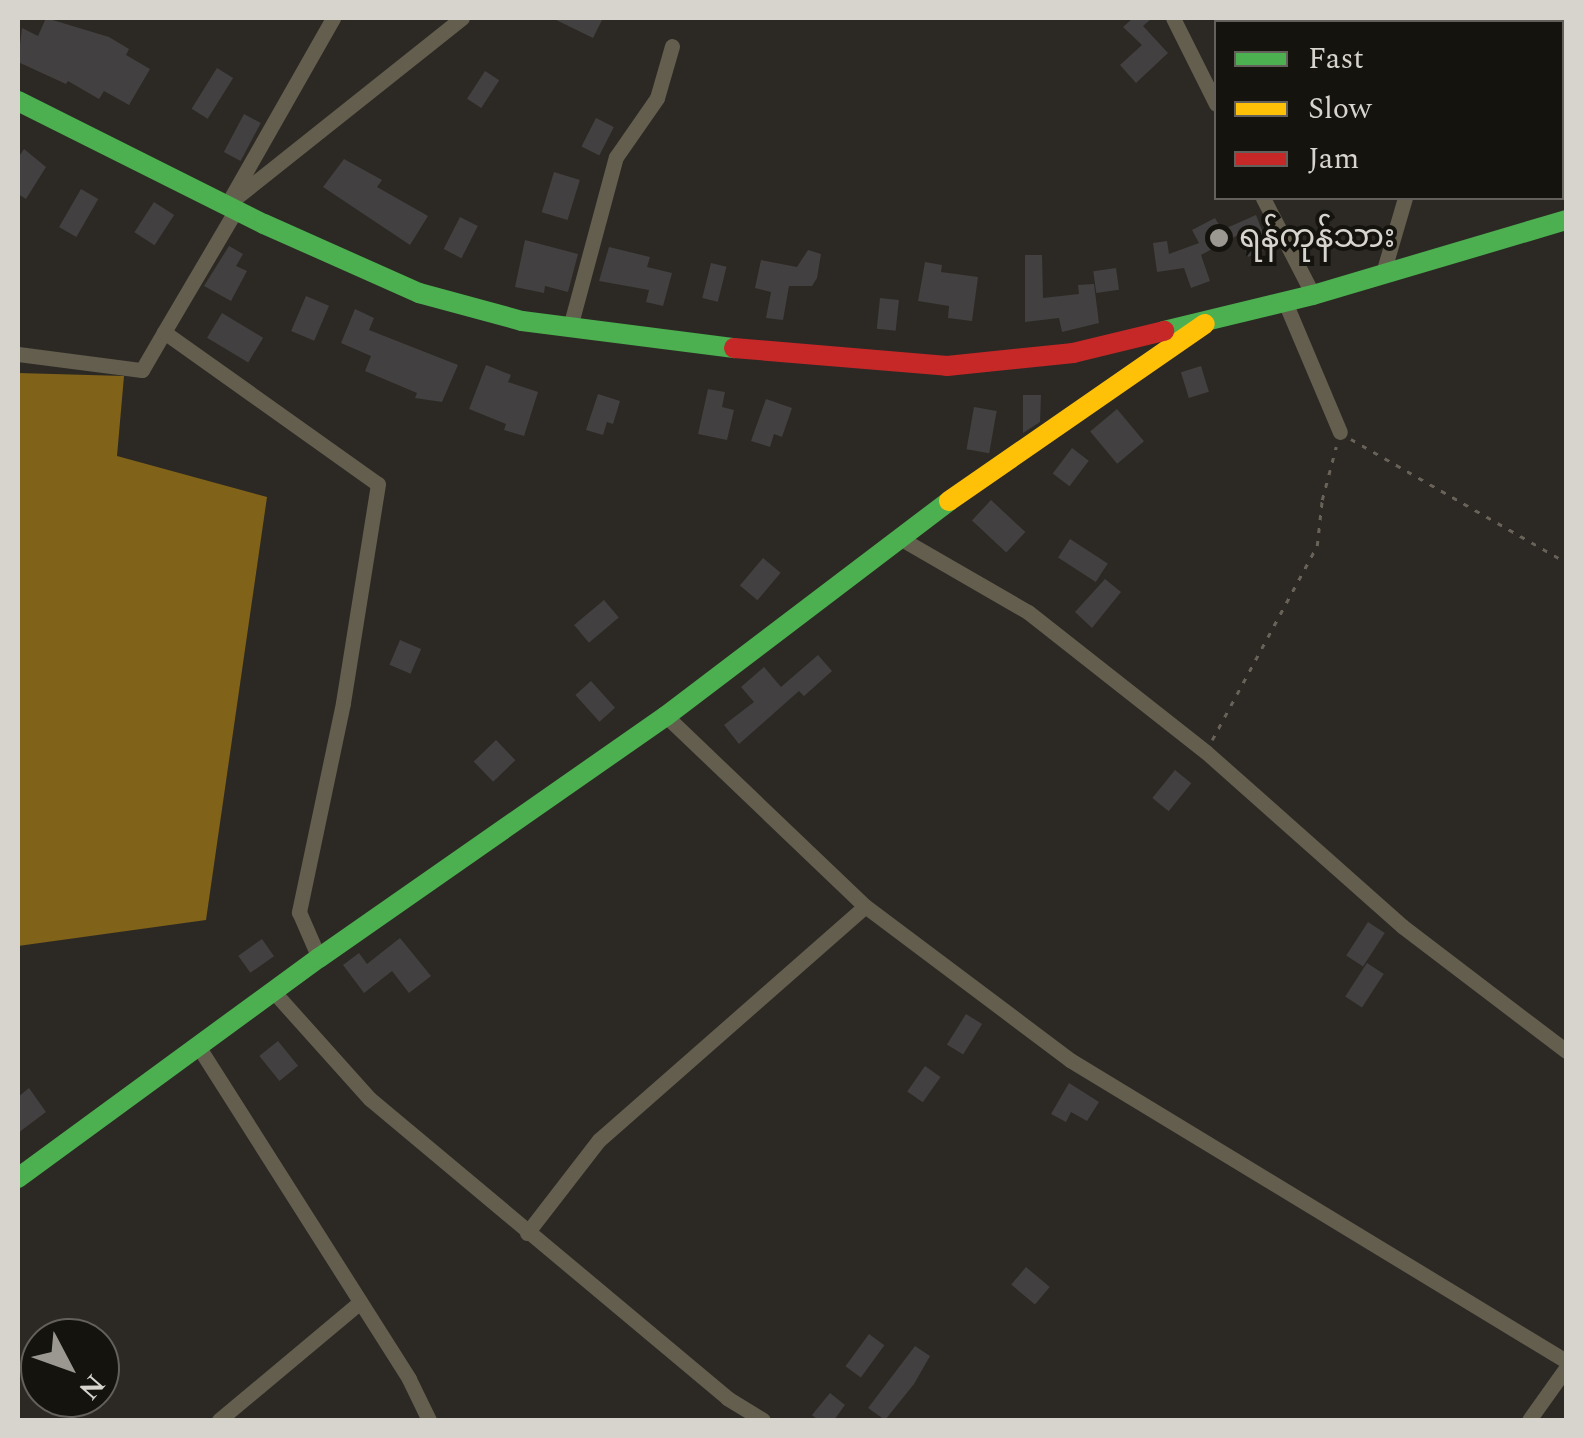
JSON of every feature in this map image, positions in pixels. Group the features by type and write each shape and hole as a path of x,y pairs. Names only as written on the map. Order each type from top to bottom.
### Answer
{"main road":[{"path":"18,101 419,293 505,318 797,356 947,366 1074,353 1313,296 1566,220"},
{"path":"18,1178 273,991 666,716 898,537 1215,317"}],"street":[{"path":"18,354 142,370 333,18"},
{"path":"232,206 462,18"},
{"path":"1172,18 1214,100"},
{"path":"570,328 616,156 657,98 672,46"},
{"path":"1265,200 1313,296"},
{"path":"1382,273 1404,200"},
{"path":"1285,302 1340,432"},
{"path":"164,332 378,484 342,702 299,912 320,958"},
{"path":"898,537 1028,612 1206,752 1402,926 1566,1051"},
{"path":"666,716 866,906 1070,1060 1566,1365 1529,1420"},
{"path":"527,1233 599,1140 866,906"},
{"path":"273,991 370,1100 727,1398 763,1420"},
{"path":"198,1046 409,1379 429,1420"},
{"path":"219,1420 360,1302"}],"path":[{"path":"1206,752 1317,546 1322,500 1340,432 1566,562"}],"shaded area":[{"path":"18,373 124,376 117,456 267,497 206,920 18,946"}],"building":[{"path":"46,18 109,37 129,49 126,55 150,69 129,105 104,91 99,99 68,81 66,84 18,62 22,28 38,36"},
{"path":"552,18 603,18 593,38"},
{"path":"1133,18 1152,18 1143,26 1168,53 1136,83 1120,65 1142,45 1123,27"},
{"path":"217,68 233,78 208,119 192,109"},
{"path":"485,71 499,80 481,108 467,99"},
{"path":"244,114 261,123 241,161 224,152"},
{"path":"596,118 614,127 599,156 581,147"},
{"path":"24,149 46,167 26,199 18,194 18,158"},
{"path":"344,159 382,180 377,187 428,216 410,245 323,187"},
{"path":"554,172 580,180 568,220 542,212"},
{"path":"81,189 98,199 76,237 59,227"},
{"path":"154,202 174,215 155,245 134,232"},
{"path":"1256,215 1269,248 1248,257 1238,235 1201,255 1210,281 1191,288 1184,268 1157,272 1153,243 1167,241 1169,254 1199,243 1192,230 1215,218 1222,230"},
{"path":"460,217 478,226 461,258 444,249"},
{"path":"525,240 578,254 568,292 545,286 544,293 515,287"},
{"path":"229,246 243,254 236,266 247,271 231,301 204,286"},
{"path":"609,247 650,257 647,267 672,273 663,306 646,302 649,290 599,281"},
{"path":"808,250 821,254 817,278 812,286 789,286 783,320 766,318 771,292 755,288 761,260 797,267"},
{"path":"1025,255 1042,255 1043,298 1079,294 1078,285 1094,284 1099,323 1062,332 1059,318 1025,322"},
{"path":"925,262 942,265 941,272 978,277 972,321 948,318 949,306 918,301"},
{"path":"711,263 727,267 718,302 702,298"},
{"path":"1116,268 1119,290 1096,293 1093,271"},
{"path":"306,296 329,306 314,341 291,331"},
{"path":"880,298 899,300 896,331 877,329"},
{"path":"355,309 374,318 369,330 458,365 442,402 415,398 417,393 365,371 371,356 341,343"},
{"path":"222,313 263,338 248,363 207,338"},
{"path":"486,365 511,375 508,382 538,392 524,436 504,430 506,424 469,409"},
{"path":"1201,366 1209,392 1189,398 1181,372"},
{"path":"708,389 725,392 722,407 734,410 727,440 698,434"},
{"path":"598,394 620,401 613,424 607,422 603,435 586,430"},
{"path":"1023,395 1041,395 1040,422 1023,433"},
{"path":"766,399 792,408 782,437 774,434 770,447 751,441"},
{"path":"974,407 997,411 989,453 967,449"},
{"path":"1117,409 1144,441 1117,464 1090,431"},
{"path":"1072,448 1089,461 1070,486 1053,474"},
{"path":"991,500 1025,532 1006,553 972,520"},
{"path":"1070,539 1108,564 1096,582 1058,557"},
{"path":"763,558 781,573 757,600 740,586"},
{"path":"1105,579 1121,592 1092,628 1075,612"},
{"path":"604,600 619,618 589,643 574,625"},
{"path":"400,640 421,649 411,674 389,665"},
{"path":"818,655 832,671 804,696 799,691 739,744 724,725 754,702 741,687 764,667 781,687"},
{"path":"591,681 615,708 599,722 575,695"},
{"path":"496,740 515,760 493,782 474,762"},
{"path":"1175,770 1191,783 1169,811 1152,798"},
{"path":"1368,922 1385,933 1363,966 1346,956"},
{"path":"400,938 431,976 409,993 392,971 364,993 343,965 359,953 367,964"},
{"path":"262,939 274,956 250,973 238,956"},
{"path":"1367,963 1384,974 1362,1007 1345,997"},
{"path":"966,1014 982,1024 963,1055 947,1045"},
{"path":"278,1041 298,1066 279,1081 259,1056"},
{"path":"925,1066 941,1077 923,1102 907,1091"},
{"path":"1069,1083 1099,1102 1087,1121 1071,1112 1066,1122 1051,1114"},
{"path":"29,1088 46,1112 18,1133 18,1097"},
{"path":"1026,1267 1050,1287 1035,1305 1011,1285"},
{"path":"869,1334 884,1345 861,1378 845,1366"},
{"path":"915,1346 930,1356 914,1384 885,1420 868,1408"},
{"path":"830,1393 845,1405 834,1420 818,1420 812,1415"}],"traffic: fast":[{"path":"18,101 264,224 419,293 522,321 734,348"},
{"path":"1164,331 1313,295 1566,220"},
{"path":"18,1178 319,958 666,716 949,501"}],"traffic: slow":[{"path":"949,501 1205,324"}],"traffic: jam":[{"path":"734,348 947,366 1073,353 1164,331"}],"place":[{"name":"ရန်ကုန်သား","path":"1219,238"}]}
